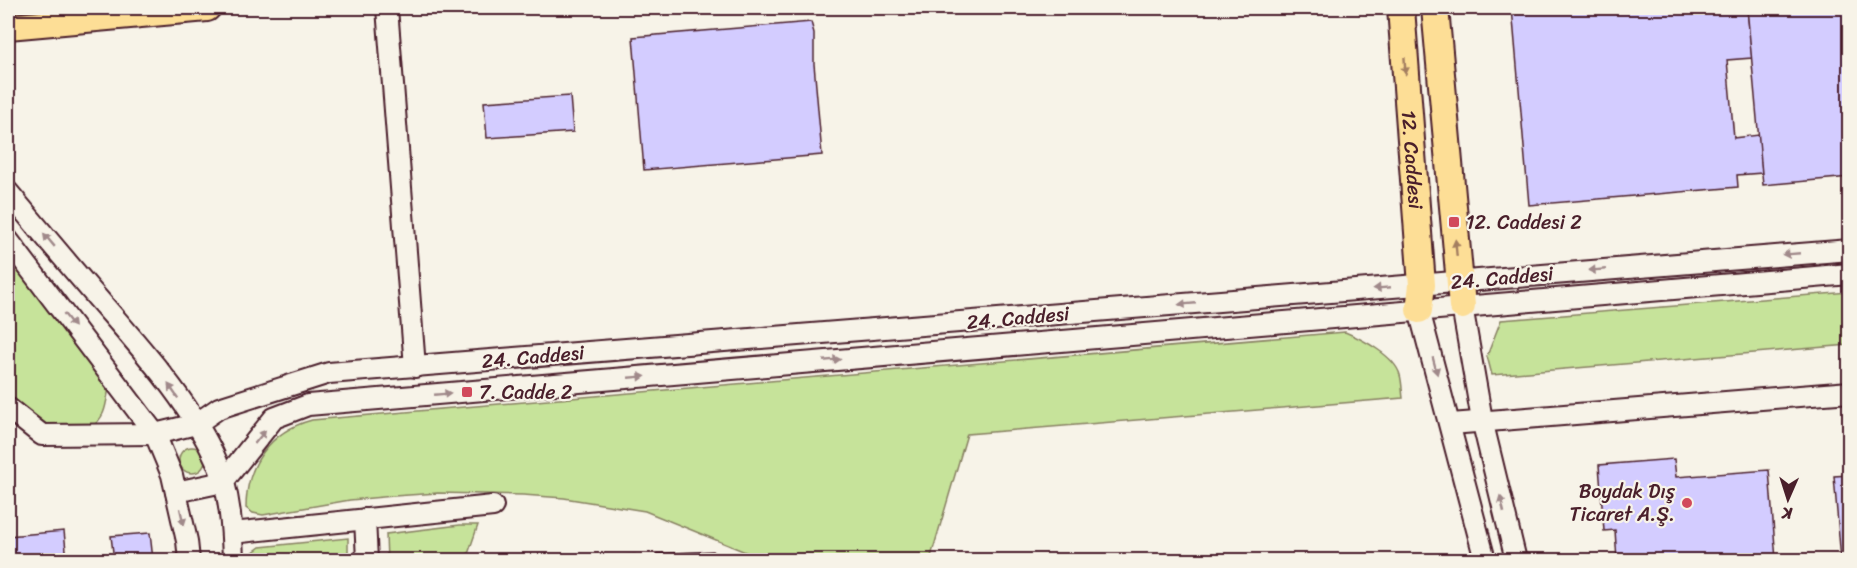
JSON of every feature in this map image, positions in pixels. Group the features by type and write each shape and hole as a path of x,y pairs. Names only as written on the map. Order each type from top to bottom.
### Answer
{"main road":[{"path":"9,28 207,8"},
{"name":"12. Caddesi","path":"1401,8 1421,297"},
{"name":"12. Caddesi","path":"1435,8 1461,294"}],"street":[{"path":"387,8 415,367"},
{"path":"8,192 139,346 170,385 201,432 218,464 223,482 232,532 233,561"},
{"path":"8,240 155,434 174,483 189,561"},
{"name":"24. Caddesi","path":"1461,294 1850,250"},
{"name":"24. Caddesi","path":"8,408 42,435 201,432 219,408 329,373 1461,294 1850,274"},
{"path":"1461,294 1482,420 1516,561"},
{"path":"1421,297 1485,561"},
{"name":"24. Caddesi","path":"223,482 274,418 308,405 1421,297"},
{"path":"1450,424 1850,392"},
{"path":"174,483 223,482"},
{"path":"232,532 494,506"},
{"path":"365,519 367,561"}],"green space":[{"path":"8,258 109,388 103,414 92,426 47,427 33,421 8,398"},
{"path":"1849,292 1849,345 1492,375 1487,356 1501,320"},
{"path":"1345,332 1369,344 1392,361 1400,375 1403,398 967,434 930,560 765,560 645,511 564,498 438,493 350,500 263,515 253,513 246,508 250,478 263,452 284,432 312,420"},
{"path":"192,447 201,451 205,460 201,469 192,473 183,469 179,460 183,451"},
{"path":"478,525 466,560 387,560 386,534"},
{"path":"348,538 348,560 248,560 252,553 260,547"}],"building":[{"path":"1512,8 1747,8 1752,58 1727,60 1734,138 1759,135 1762,173 1737,175 1738,187 1529,205"},
{"path":"1747,8 1850,8 1850,177 1763,185"},
{"path":"811,22 814,33 814,64 822,155 644,170 633,37"},
{"path":"570,96 573,132 487,138 484,102"},
{"name":"Boydak Dış Ticaret A.Ş.","path":"1674,459 1676,477 1769,470 1776,560 1617,560 1615,530 1604,531 1599,465"},
{"path":"1850,475 1850,560 1841,560 1834,476"},
{"path":"64,531 67,560 8,560 8,536"},
{"path":"150,533 153,560 114,560 111,536"},
{"path":"713,551 713,560 656,560 656,554"},
{"path":"635,555 636,560 572,560 572,559"}],"tram line":[{"path":"8,14 77,8"}],"place":[{"name":"12. Caddesi 2","path":"1454,222"},
{"name":"7. Cadde 2","path":"467,392"},
{"name":"Boydak Dış Ticaret A.Ş.","path":"1687,503"}]}
